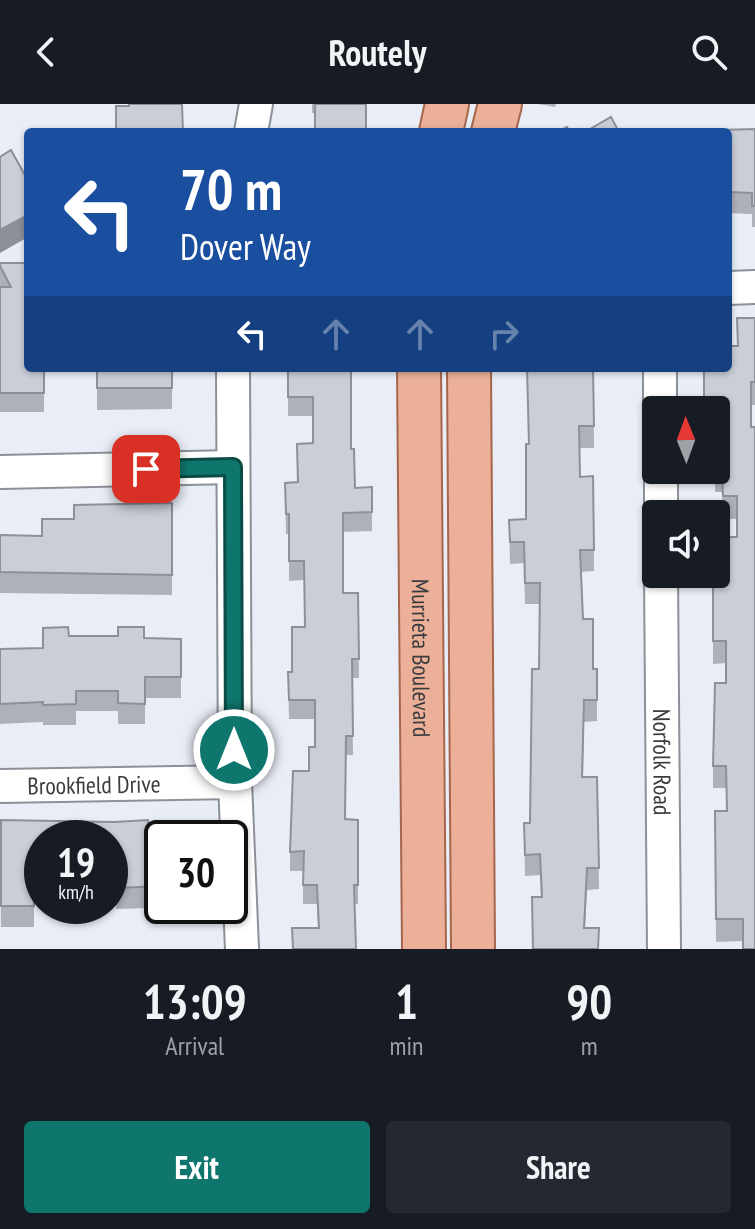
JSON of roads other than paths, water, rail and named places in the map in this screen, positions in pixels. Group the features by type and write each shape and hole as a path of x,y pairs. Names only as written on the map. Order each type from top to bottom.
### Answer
{"main road":[{"path":"442,128 447,104"},
{"path":"494,128 500,104"},
{"name":"Murrieta Boulevard","path":"419,372 424,949"},
{"name":"Murrieta Boulevard","path":"469,372 473,949"}],"street":[{"path":"252,128 256,104"},
{"path":"732,288 755,287"},
{"path":"233,372 235,782 242,949"},
{"path":"660,372 660,396"},
{"path":"0,472 233,467"},
{"name":"Norfolk Road","path":"661,588 664,949"},
{"name":"Brookfield Drive","path":"0,786 235,782"}]}
